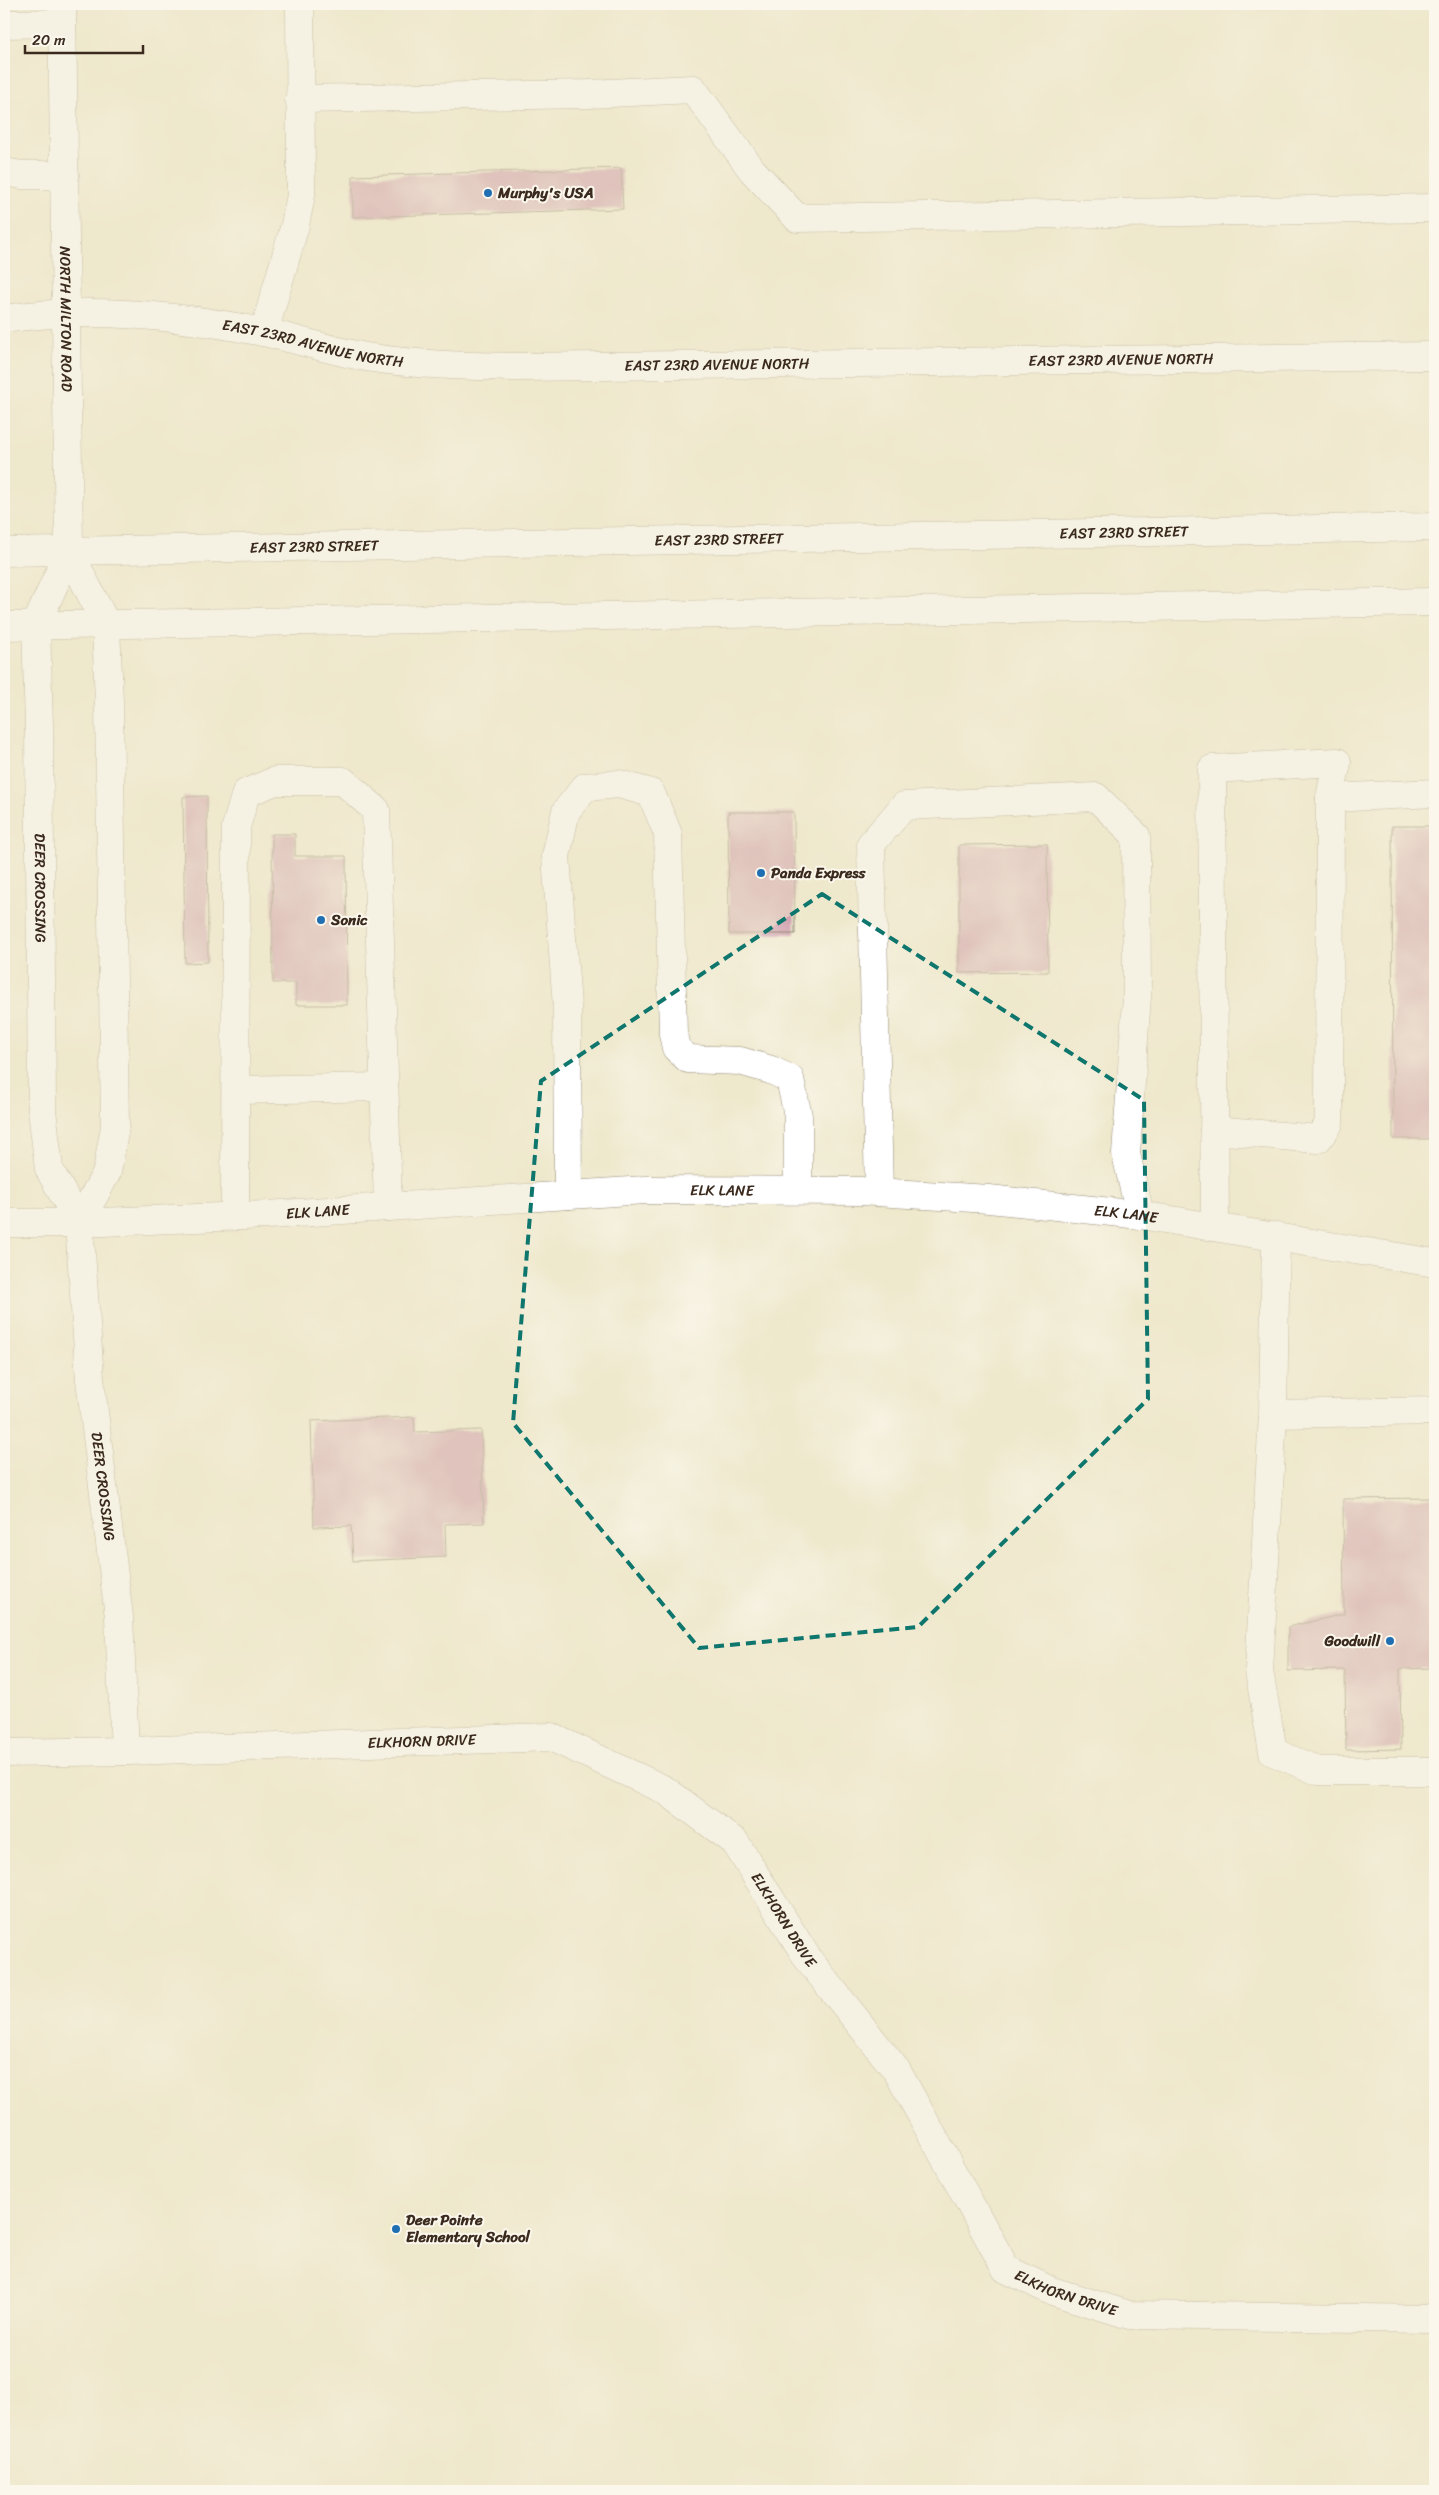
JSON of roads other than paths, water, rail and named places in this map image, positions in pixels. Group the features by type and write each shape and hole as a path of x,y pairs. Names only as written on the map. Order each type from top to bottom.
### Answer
{"street":[{"path":"264,332 295,226 301,195 300,4"},
{"path":"4,24 62,13"},
{"name":"NORTH MILTON ROAD","path":"62,13 69,551 106,624"},
{"path":"299,99 589,94 693,89 752,170 797,218 1435,208"},
{"path":"4,172 22,175 64,175"},
{"name":"EAST 23RD AVENUE NORTH","path":"4,319 32,314 67,313 148,315 264,332 333,351 394,361 516,367 1435,356"},
{"name":"EAST 23RD STREET","path":"4,552 1435,527"},
{"name":"DEER CROSSING","path":"69,551 36,625 39,746 42,1110 50,1169 79,1223 90,1379 119,1617 126,1751"},
{"path":"4,626 1435,602"},
{"path":"79,1223 107,1172 115,1126 109,703 106,624"},
{"path":"1214,1130 1318,1139 1329,1124 1330,798 1337,762 1212,769 1214,1130 1215,1227"},
{"path":"235,1216 236,827 246,793 275,782 343,781 376,810 388,1207"},
{"path":"568,1195 567,1007 556,856 566,811 585,786 619,784 651,792 668,834 673,1034 676,1048 688,1059 740,1061 771,1070 790,1079 798,1116 798,1190"},
{"path":"1330,798 1435,793"},
{"path":"879,1192 871,844 904,806 1096,796 1136,836 1137,996 1126,1154 1140,1215"},
{"path":"236,1090 384,1087"},
{"name":"ELK LANE","path":"4,1223 79,1223 235,1216 645,1190 879,1192 989,1199 1140,1215 1435,1263"},
{"path":"1276,1236 1273,1414 1259,1671 1272,1752 1318,1771 1435,1771"},
{"path":"1273,1414 1435,1411"},
{"name":"ELKHORN DRIVE","path":"4,1753 126,1751 551,1737 664,1790 735,1842 808,1959 897,2071 1006,2268 1049,2290 1129,2315 1435,2319"}],"place":[{"name":"Murphy's USA","path":"488,193"},
{"name":"Panda Express","path":"761,873"},
{"name":"Sonic","path":"321,920"},
{"name":"Goodwill","path":"1390,1641"},
{"name":"Deer Pointe Elementary School","path":"396,2229"}]}
